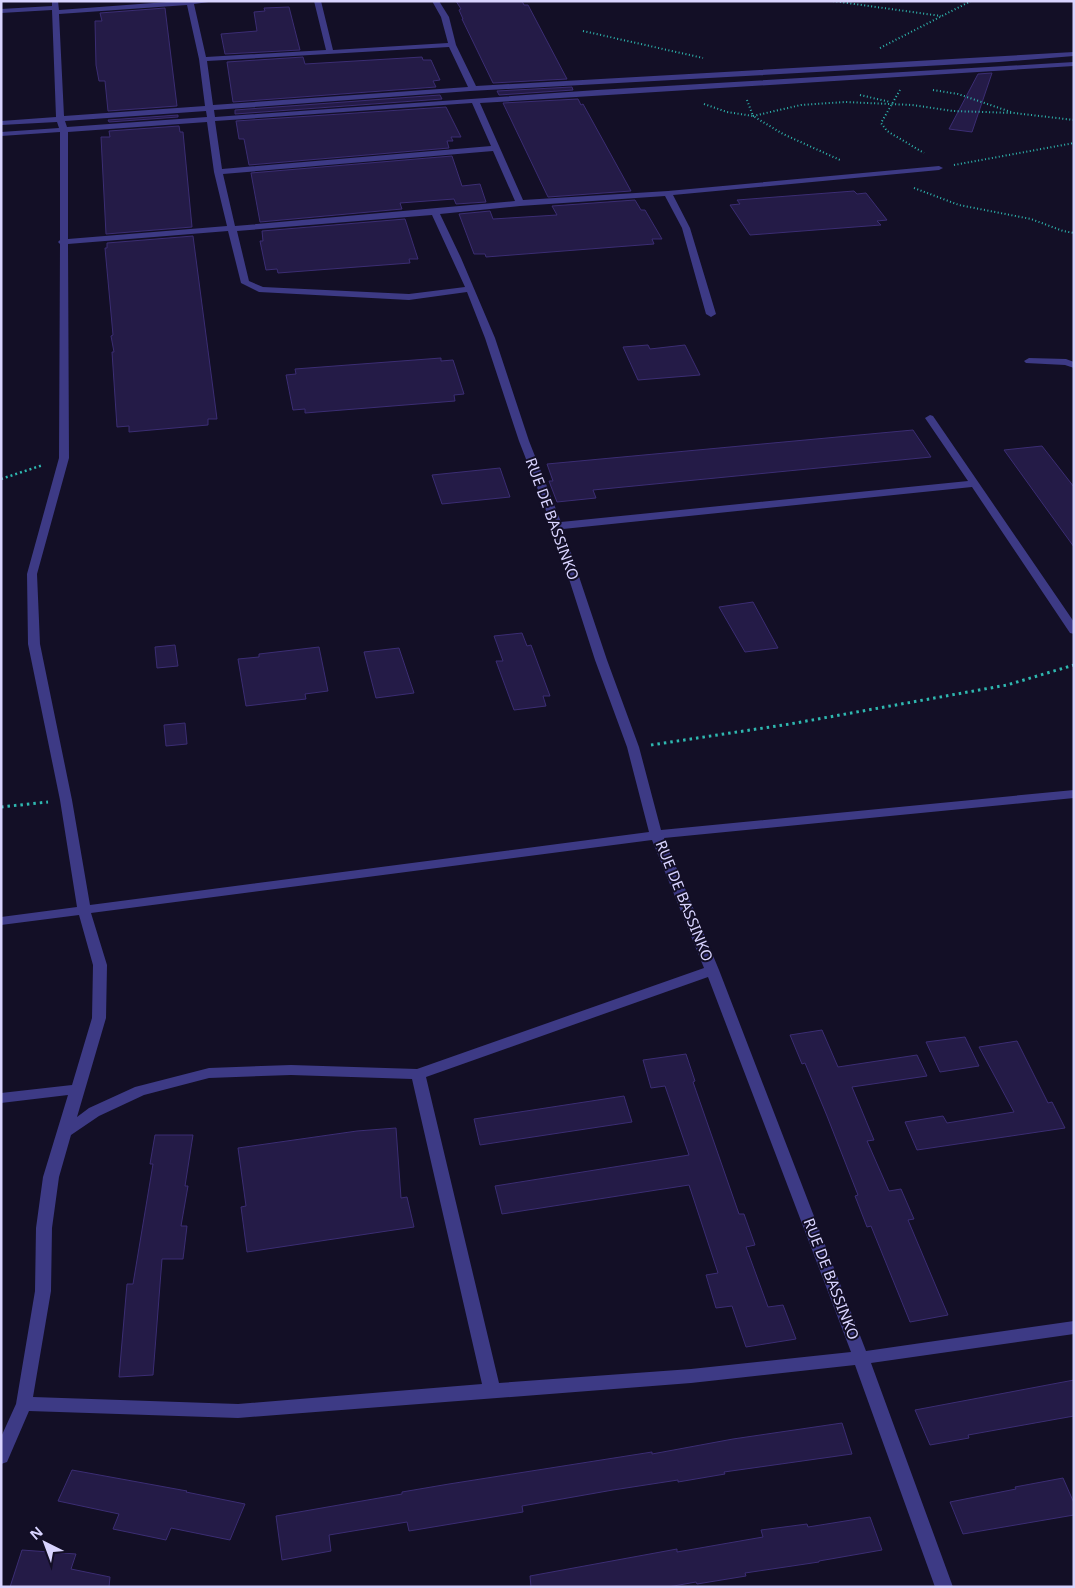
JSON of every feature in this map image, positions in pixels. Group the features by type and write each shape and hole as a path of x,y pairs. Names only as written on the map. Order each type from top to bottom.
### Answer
{"street":[{"path":"1,11 213,1"},
{"path":"317,1 330,53"},
{"path":"435,1 444,17 452,45 472,89"},
{"path":"190,3 203,59 218,172 230,228 245,283 262,290 409,297 470,289"},
{"path":"1,1457 24,1404 43,1291 44,1228 51,1177 99,1018 100,966 84,911 66,800 34,644 32,574 64,458 62,242 64,130 60,119 55,7"},
{"path":"203,59 452,45"},
{"path":"1,123 210,106 472,89 678,79 1074,54"},
{"path":"1,134 475,101 1074,64"},
{"path":"475,101 520,203"},
{"path":"218,172 496,148"},
{"path":"62,242 435,212 520,203 668,193 939,168"},
{"path":"668,193 686,228 711,314"},
{"name":"RUE DE BASSINKO","path":"435,212 457,258 490,338 524,441 557,526 600,660 633,747 656,835 712,970 861,1358 944,1587"},
{"path":"1029,361 1066,362 1074,365"},
{"path":"930,418 1074,631"},
{"path":"557,526 973,484"},
{"path":"1,921 656,835 1074,794"},
{"path":"65,1132 94,1112 140,1091 209,1073 290,1070 418,1074 712,970"},
{"path":"418,1074 492,1390"},
{"path":"1,1098 79,1089"},
{"path":"24,1404 238,1411 691,1376 861,1358 1074,1327"}],"path":[{"path":"833,1 941,16"},
{"path":"893,75 902,86 881,123 886,131 925,153"},
{"path":"690,87 704,104 727,112 752,116 801,105 845,102 893,103 953,111 1014,113 1074,120"},
{"path":"930,90 958,94 1014,113"},
{"path":"939,168 1044,147 1074,143"},
{"path":"1,478 64,458"},
{"path":"633,747 790,724 1007,685 1074,665"},
{"path":"1,807 66,800"}],"building":[{"path":"456,1 522,1 524,5 528,5 567,79 493,83 462,19 459,10 461,9"},
{"path":"289,7 300,50 225,54 221,34 257,31 254,12 265,11 264,8"},
{"path":"165,8 177,106 108,111 105,81 99,81 96,65 95,21 102,21 100,13"},
{"path":"303,57 305,64 422,57 423,60 431,60 440,80 433,81 436,87 233,102 227,62"},
{"path":"992,73 972,132 949,129 978,74"},
{"path":"572,87 573,90 499,95 497,91"},
{"path":"440,95 442,99 235,114 235,110"},
{"path":"578,99 581,105 583,104 631,191 548,197 503,103"},
{"path":"446,107 461,137 451,137 453,141 447,141 449,148 249,165 244,139 239,139 236,121"},
{"path":"178,115 178,117 109,122 108,120"},
{"path":"179,126 180,132 183,132 192,227 106,234 101,137 110,137 109,131"},
{"path":"452,156 462,186 480,184 486,202 456,204 454,199 400,203 402,209 260,222 251,173"},
{"path":"854,191 857,194 866,193 887,220 877,221 881,225 750,235 730,205 740,204 737,200"},
{"path":"635,200 641,210 645,210 662,239 652,239 654,244 486,257 485,254 474,254 459,214 490,211 493,219 557,215 552,206"},
{"path":"405,219 418,259 409,259 410,263 278,273 277,269 266,270 260,241 263,241 262,231"},
{"path":"193,236 217,419 208,419 208,425 129,432 129,426 117,427 112,352 114,352 111,336 113,335 105,248 107,248 107,243"},
{"path":"648,345 650,349 685,345 700,375 638,380 623,347"},
{"path":"441,358 441,361 453,360 464,394 454,395 455,401 305,413 305,409 293,410 286,375 296,374 295,369"},
{"path":"913,430 931,457 593,490 596,498 557,502 549,481 553,481 547,464"},
{"path":"1042,446 1074,487 1074,547 1004,450"},
{"path":"500,468 510,497 442,504 432,475"},
{"path":"753,602 778,648 745,652 719,607"},
{"path":"522,633 527,646 531,645 550,696 543,696 546,706 514,710 496,661 503,661 494,636"},
{"path":"175,645 178,666 157,668 155,647"},
{"path":"319,647 328,691 305,694 306,699 246,706 238,659 259,657 259,654"},
{"path":"399,648 414,693 376,698 364,652"},
{"path":"185,723 187,744 166,746 164,725"},
{"path":"822,1030 838,1067 917,1055 927,1076 852,1087 874,1140 867,1141 889,1191 901,1189 914,1219 908,1220 948,1315 910,1322 871,1226 867,1227 855,1196 858,1195 827,1116 805,1063 802,1064 790,1035"},
{"path":"965,1037 979,1066 940,1072 926,1042"},
{"path":"1017,1041 1048,1103 1052,1102 1065,1128 917,1150 905,1122 943,1116 947,1123 1014,1112 979,1047"},
{"path":"686,1054 695,1081 693,1082 739,1214 744,1214 755,1245 746,1247 768,1307 783,1305 796,1339 746,1347 732,1306 716,1308 706,1275 718,1273 689,1185 502,1214 495,1186 689,1155 665,1086 651,1088 643,1060"},
{"path":"624,1096 632,1122 480,1145 474,1119"},
{"path":"396,1128 401,1198 407,1197 414,1227 247,1252 241,1207 246,1206 238,1148 357,1131"},
{"path":"155,1135 193,1135 185,1186 188,1186 181,1226 187,1226 183,1259 162,1259 153,1375 119,1377 127,1284 133,1284 153,1164 150,1164"},
{"path":"1074,1380 1074,1416 968,1435 969,1438 930,1445 915,1410"},
{"path":"842,1423 852,1454 724,1472 725,1474 678,1482 678,1480 613,1490 522,1506 523,1512 409,1531 407,1522 329,1535 331,1551 282,1560 276,1516 449,1484"},
{"path":"72,1470 187,1491 245,1504 230,1540 171,1528 166,1540 113,1529 119,1514 58,1501"},
{"path":"1063,1478 1074,1503 1074,1515 963,1534 950,1502 1016,1489 1015,1487"},
{"path":"870,1517 882,1550 745,1573 746,1576 697,1584 696,1582 668,1587 531,1587 530,1576 677,1549 677,1552 763,1537 761,1530 807,1524 808,1527"},
{"path":"22,1550 76,1554 71,1569 110,1577 109,1587 10,1587"}]}
